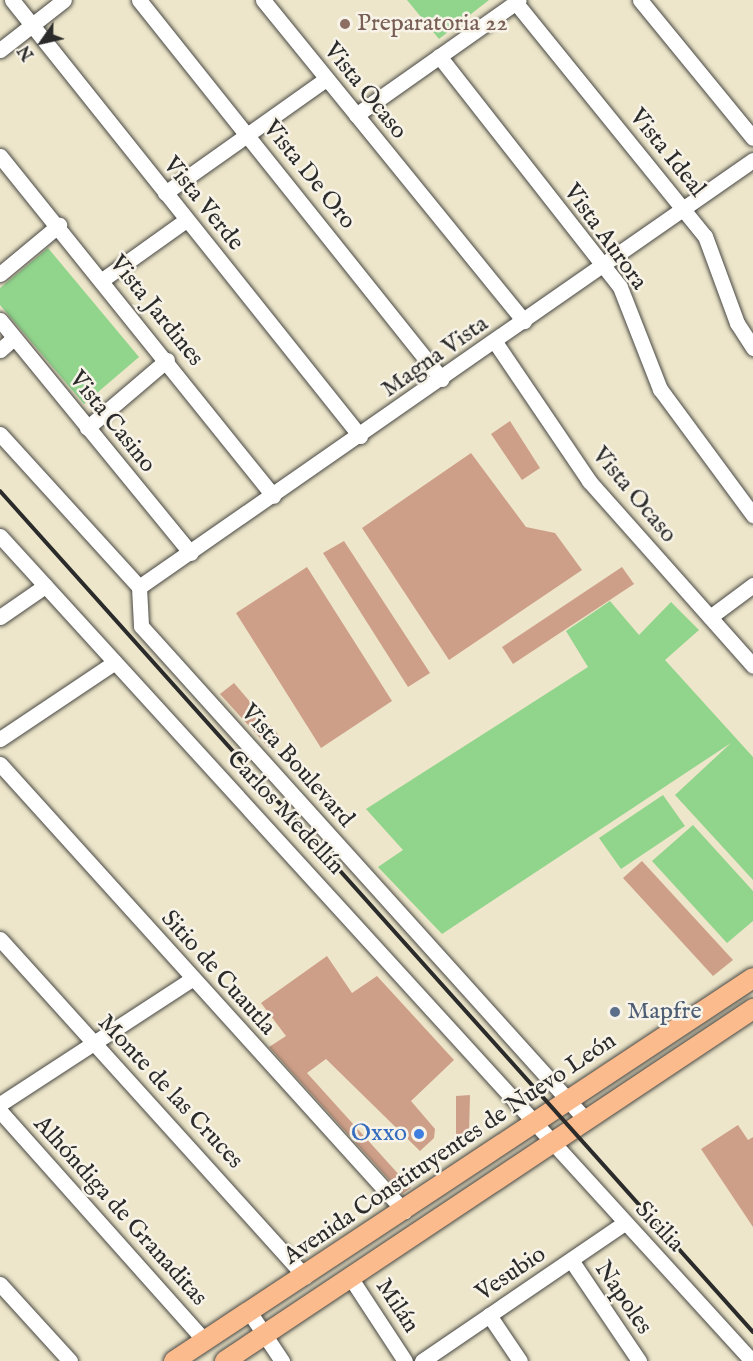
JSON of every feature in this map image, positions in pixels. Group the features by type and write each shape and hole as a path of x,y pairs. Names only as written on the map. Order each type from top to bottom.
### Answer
{"main road":[{"name":"Avenida Constituyentes de Nuevo León","path":"174,1361 250,1313 753,978"},
{"name":"Avenida Constituyentes de Nuevo León","path":"225,1361 753,1009"}],"street":[{"name":"Vista Verde","path":"12,0 360,436"},
{"path":"0,50 64,0"},
{"name":"Vista De Oro","path":"139,0 442,379"},
{"name":"Vista Ocaso","path":"263,0 524,321"},
{"path":"640,0 753,138"},
{"path":"356,115 518,1"},
{"name":"Vista Ideal","path":"518,1 684,210 713,251 737,323 753,348"},
{"name":"Vista Aurora","path":"439,56 604,265 629,307 660,389 753,515"},
{"path":"165,193 326,79"},
{"name":"Vista Jardines","path":"0,156 59,225 273,496"},
{"name":"Magna Vista","path":"139,587 442,379 753,160"},
{"path":"102,280 186,220"},
{"path":"0,274 59,225"},
{"name":"Vista Casino","path":"0,320 190,553"},
{"path":"0,350 14,338"},
{"name":"Vista Ocaso","path":"495,342 589,481 753,666"},
{"path":"87,428 167,360"},
{"path":"0,434 139,587"},
{"name":"Carlos Medellín","path":"0,536 536,1122"},
{"path":"710,617 753,585"},
{"path":"0,617 45,586"},
{"name":"Vista Boulevard","path":"139,587 141,626 586,1120"},
{"path":"0,739 115,662"},
{"name":"Sitio de Cuautla","path":"0,764 192,979 404,1210"},
{"name":"Monte de las Cruces","path":"0,939 305,1276"},
{"path":"0,1104 192,979"},
{"name":"Alhóndiga de Granaditas","path":"0,1111 206,1341"},
{"name":"Sicilia","path":"536,1122 624,1223 752,1361"},
{"name":"Vesubio","path":"422,1361 624,1223"},
{"name":"Napoles","path":"570,1260 639,1361"},
{"name":"Milán","path":"350,1276 405,1361"},
{"path":"0,1284 70,1361"},
{"path":"250,1313 282,1361"},
{"path":"489,1315 520,1361"}],"green space":[{"path":"407,0 489,0 439,39"},
{"path":"48,248 139,357 84,404 0,305 0,288"},
{"path":"610,601 639,635 671,602 699,630 665,660 753,757 753,880 675,795 731,743 442,934 378,867 403,850 366,809 588,667 566,631"},
{"path":"663,795 685,826 621,869 599,838"},
{"path":"693,825 753,891 753,921 727,943 652,861"}],"building":[{"path":"510,421 540,468 522,480 491,434"},
{"path":"471,453 526,527 555,533 582,570 449,660 362,528"},
{"path":"344,541 430,673 408,687 323,553"},
{"path":"307,567 392,701 321,748 236,613"},
{"path":"622,567 634,584 513,664 502,647"},
{"path":"234,683 282,739 269,748 220,694"},
{"path":"642,861 733,960 713,976 623,878"},
{"path":"327,956 352,993 377,976 454,1060 411,1101 435,1129 434,1138 420,1151 326,1059 307,1073 411,1188 402,1194 269,1047 286,1036 261,1003"},
{"name":"Oxxo","path":"470,1095 469,1135 456,1135 456,1096"},
{"path":"738,1125 748,1140 753,1137 753,1227 701,1149"}],"railway":[{"path":"0,491 753,1332"}],"place":[{"name":"Preparatoria 22","path":"345,24"},
{"name":"Mapfre","path":"615,1012"},
{"name":"Oxxo","path":"419,1134"}]}
